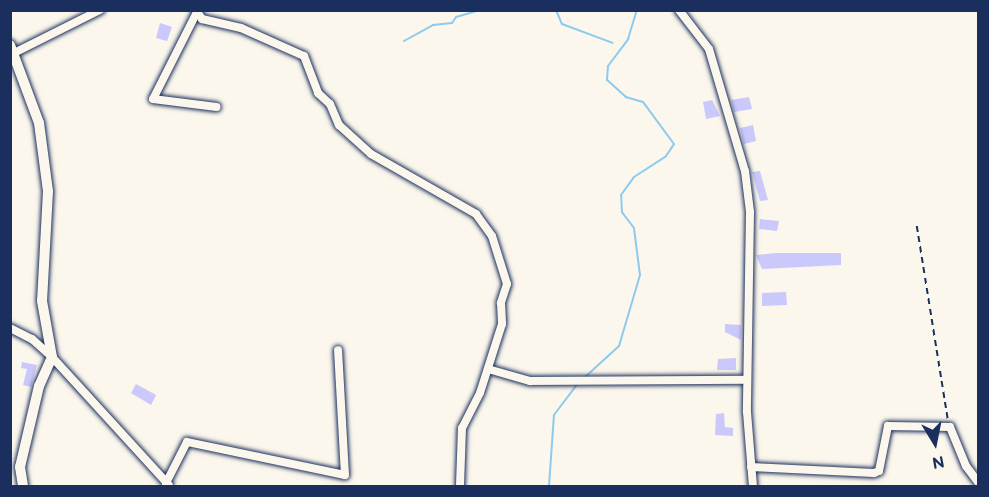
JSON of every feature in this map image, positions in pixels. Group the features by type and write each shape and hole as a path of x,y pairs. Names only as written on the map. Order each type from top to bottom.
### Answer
{"street":[{"path":"23,486 22,458 39,386 52,357 42,301 48,221 39,123 21,81 12,51 100,10"},
{"path":"679,10 709,49 745,171 750,212 747,380 753,486"},
{"path":"217,107 153,99 196,12 271,39 304,56 318,93 330,104 339,125 371,154 476,214 492,236 507,284 502,324 488,369 462,429 460,486"},
{"path":"10,328 32,339 52,357 168,485 187,442 345,475 338,350"},
{"path":"488,369 530,381 747,380"},
{"path":"751,467 874,473 879,471 888,426 950,427 966,466 978,482"}],"path":[{"path":"917,226 950,427"}],"building":[{"path":"160,23 172,27 167,41 156,38"},
{"path":"749,97 752,109 734,112 731,100"},
{"path":"712,100 720,116 706,119 703,102"},
{"path":"753,125 756,141 744,144 740,128"},
{"path":"760,171 768,200 760,201 752,172"},
{"path":"760,219 779,221 777,231 759,229"},
{"path":"841,253 841,265 762,269 756,255"},
{"path":"786,292 787,305 762,306 762,293"},
{"path":"725,324 741,325 741,340 725,332"},
{"path":"736,358 736,370 717,370 718,359"},
{"path":"22,362 37,365 31,387 23,385 27,369 21,368"},
{"path":"136,384 156,395 151,405 131,393"},
{"path":"724,413 725,427 733,428 733,436 715,435 716,414"}],"waterway":[{"path":"404,41 433,25 452,23 456,17 480,10"},
{"path":"556,10 562,24 613,43"},
{"path":"584,378 619,346 640,275 634,228 622,212 621,195 634,177 666,156 674,144 643,102 626,97 607,80 608,66 628,39 637,10"},
{"path":"549,486 554,415 577,384"}]}
